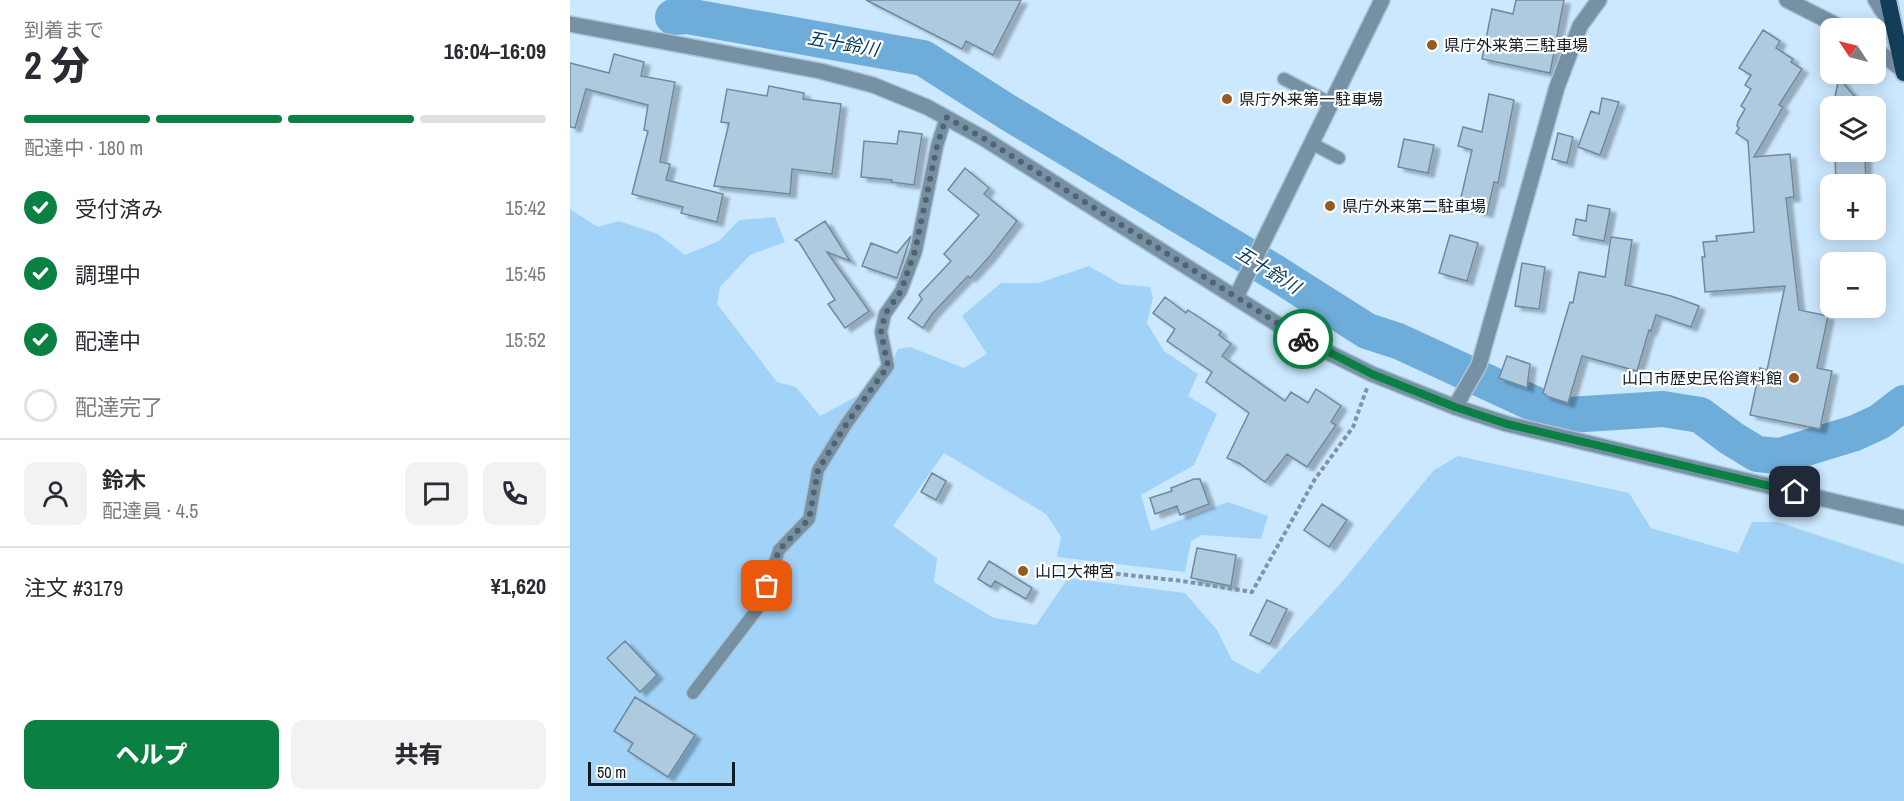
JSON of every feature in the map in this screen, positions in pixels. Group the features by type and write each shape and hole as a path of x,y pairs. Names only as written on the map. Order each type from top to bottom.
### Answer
{"highway":[{"path":"1888,0 1904,72"}],"street":[{"path":"1236,297 1381,0"},
{"path":"1455,407 1479,365 1557,87 1580,26 1599,0"},
{"path":"1787,0 1822,18"},
{"path":"570,24 820,71 873,85 927,107 983,138 1301,339 1372,374 1455,407 1507,424 1904,519"},
{"path":"1886,58 1904,72"}],"lane":[{"path":"1875,0 1880,10 1893,24"},
{"path":"1284,79 1332,104"},
{"path":"693,693 761,604 779,550 809,519 818,470 847,423 888,366 881,332 885,314 901,291 915,251 937,146 946,117"},
{"path":"1311,143 1339,158"}],"path":[{"path":"1064,568 1182,581 1252,592 1316,479 1353,428 1372,374"}],"shaded area":[{"path":"570,209 598,227 619,221 658,234 685,255 719,241 739,220 775,217 785,242 750,255 720,287 717,304 777,382 796,387 820,416 883,382 898,349 910,347 964,368 987,354 962,316 1001,283 1038,283 1089,266 1120,284 1150,287 1153,297 1147,323 1164,351 1198,374 1188,396 1217,414 1194,465 1141,495 1151,531 1228,502 1268,516 1261,539 1202,535 1191,541 1185,572 1057,557 1061,537 1046,514 944,453 893,526 937,558 934,582 994,618 1036,625 1068,578 1185,593 1217,630 1232,660 1258,674 1341,583 1434,470 1458,456 1629,493 1651,528 1738,553 1752,522 1778,522 1904,564 1904,801 570,801"}],"building":[{"path":"866,0 1021,0 993,55 966,41 962,49"},
{"path":"1516,0 1564,0 1550,73 1482,59 1492,9 1513,14"},
{"path":"1763,30 1780,41 1776,48 1793,59 1791,62 1802,69 1779,105 1783,107 1754,157 1790,154 1794,197 1786,198 1799,310 1820,314 1820,318 1828,318 1817,368 1832,371 1820,429 1750,415 1760,368 1767,370 1785,286 1705,292 1703,242 1717,241 1716,236 1754,232 1748,141 1736,133 1739,128 1738,121 1745,109 1741,106 1751,89 1745,85 1751,75 1739,68"},
{"path":"614,54 644,62 641,76 675,82 660,162 670,164 666,180 723,194 717,222 681,213 683,207 632,194 648,131 644,130 648,105 586,89 575,128 570,127 570,63 609,73"},
{"path":"1838,84 1844,84 1855,96 1835,96"},
{"path":"769,86 804,93 803,99 841,104 832,174 792,169 790,194 714,186 729,123 721,122 727,89 767,96"},
{"path":"1489,94 1514,100 1498,183 1494,182 1487,213 1459,206 1472,150 1458,146 1463,127 1482,132"},
{"path":"1602,98 1619,102 1600,155 1578,147 1591,111 1599,114"},
{"path":"899,131 922,134 914,185 861,177 864,141 897,144"},
{"path":"1558,133 1573,137 1567,163 1552,159"},
{"path":"1404,139 1434,145 1428,173 1398,167"},
{"path":"1835,162 1865,162 1866,174 1836,174"},
{"path":"965,168 989,188 984,194 1017,221 990,256 932,314 923,328 908,318 922,299 919,295 951,261 944,254 979,215 948,190"},
{"path":"1588,205 1610,209 1604,241 1573,235 1576,219 1586,221"},
{"path":"825,221 850,261 827,252 869,311 845,328 828,304 835,300 799,242 795,240"},
{"path":"1450,235 1478,243 1467,281 1439,273"},
{"path":"911,236 897,278 862,266 871,243 897,253"},
{"path":"1611,237 1632,240 1625,285 1671,296 1699,306 1691,327 1656,315 1651,331 1649,330 1637,371 1582,356 1568,403 1546,396 1543,393 1570,302 1573,303 1579,272 1605,277"},
{"path":"1522,263 1545,267 1539,309 1515,306"},
{"path":"1165,297 1186,313 1188,310 1221,332 1219,335 1231,344 1222,356 1285,401 1291,392 1308,403 1316,389 1341,406 1331,422 1336,425 1307,467 1287,454 1265,482 1239,463 1227,458 1249,413 1206,382 1212,372 1167,341 1175,329 1153,313"},
{"path":"1507,356 1530,364 1527,388 1499,378"},
{"path":"932,473 946,481 936,500 921,492"},
{"path":"1200,479 1209,504 1180,515 1177,506 1155,514 1150,498 1172,491 1171,488"},
{"path":"1322,504 1347,520 1329,547 1304,530"},
{"path":"1197,548 1236,555 1231,586 1191,578"},
{"path":"989,561 1032,588 1026,599 995,581 991,587 978,579"},
{"path":"1267,600 1287,609 1270,644 1250,635"},
{"path":"625,641 657,675 640,692 607,658"},
{"path":"635,697 695,735 668,777 628,751 633,743 614,731"}],"waterway":[{"name":"五十鈴川","path":"673,17 687,16 923,58 1009,113 1274,272 1367,331 1398,341 1550,411 1569,415 1663,409 1700,415 1757,454 1780,456 1855,433 1879,422 1904,403"}],"way so far":[{"path":"767,586 779,550 809,519 818,470 847,423 888,366 881,332 885,314 901,291 915,251 937,146 946,117 1303,339"}],"place":[{"name":"県庁外来第三駐車場","path":"1432,45"},
{"name":"県庁外来第一駐車場","path":"1227,99"},
{"name":"県庁外来第二駐車場","path":"1330,206"},
{"name":"山口市歴史民俗資料館","path":"1794,378"},
{"name":"山口大神宮","path":"1023,571"}],"route":[{"path":"1303,339 1372,374 1455,407 1507,424 1795,492"}]}
